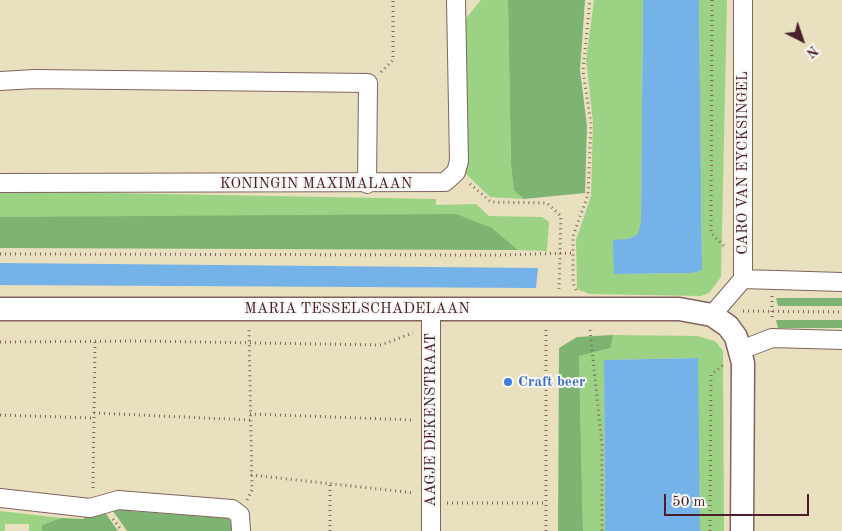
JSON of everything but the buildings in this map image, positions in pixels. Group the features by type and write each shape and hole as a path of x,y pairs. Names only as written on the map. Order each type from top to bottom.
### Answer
{"street":[{"path":"456,0 459,161 456,172"},
{"name":"CARO VAN EYCKSINGEL","path":"743,0 743,279"},
{"path":"0,81 35,79 368,83 367,184"},
{"name":"KONINGIN MAXIMALAAN","path":"0,183 437,184 445,182 456,172"},
{"path":"742,531 743,363 736,337 728,326 712,315 743,279 772,282 842,282"},
{"name":"MARIA TESSELSCHADELAAN","path":"0,309 248,309 431,318 559,318 590,323 679,309 712,315"},
{"name":"AAGJE DEKENSTRAAT","path":"431,318 431,531"},
{"path":"741,350 772,338 842,340"},
{"path":"0,498 90,508 118,500 232,509 240,523"}],"path":[{"path":"368,83 393,60 393,0"},
{"path":"590,0 583,71 591,124 588,195 573,236 572,253 573,283 577,292 590,298 590,323 602,445 602,531"},
{"path":"712,0 711,233 727,248"},
{"path":"456,172 491,202 547,203 561,216 559,318 546,328 537,328"},
{"path":"0,254 572,253"},
{"path":"772,282 772,338"},
{"path":"240,523 252,490 248,309"},
{"path":"743,311 842,312"},
{"name":"MARIA TESSELSCHADELAAN","path":"0,342 381,345 431,318"},
{"path":"546,328 546,531"},
{"path":"95,342 92,486 102,504 122,531"},
{"path":"710,531 711,375 741,350"},
{"path":"94,413 250,420"},
{"path":"250,414 431,421"},
{"path":"0,415 93,418"},
{"path":"251,475 431,495 438,503 546,503"},
{"path":"330,484 330,531"}],"green space":[{"path":"481,0 508,0 511,165 514,189 524,199 490,197 466,174 463,22"},
{"path":"508,0 585,0 580,70 587,126 585,193 524,199 514,190 511,165"},
{"path":"594,0 643,0 641,221 639,234 628,239 615,274 693,273 702,270 699,0 727,0 721,277 709,293 701,296 589,294 577,289 576,240 591,196 593,122 586,60"},
{"path":"0,191 436,199 436,205 476,204 489,216 542,217 549,222 547,251 518,250 492,228 0,217"},
{"path":"456,214 492,228 518,250 0,248 0,217"},
{"path":"776,298 842,298 842,306 778,306"},
{"path":"776,320 842,320 842,328 778,328"},
{"path":"613,335 697,336 715,341 723,351 724,531 700,531 697,358 604,360 605,531 583,531 579,356 611,348"},
{"path":"613,335 611,348 579,356 583,531 558,531 559,348 577,337"},
{"path":"126,506 130,511 209,517 216,513 225,514 231,522 231,531 127,531 110,507"},
{"path":"0,511 61,518 42,525 42,531 29,531 29,524 5,524 5,531 0,531"},
{"path":"104,511 118,531 42,531 42,525 61,518 83,519 89,513"}],"water":[{"path":"643,0 699,0 702,270 693,273 614,274 613,240 628,239 638,234 641,221"},
{"path":"0,263 538,268 536,288 0,285"},
{"path":"698,358 700,531 605,531 604,360"}],"place":[{"name":"Craft beer","path":"508,382"}]}
